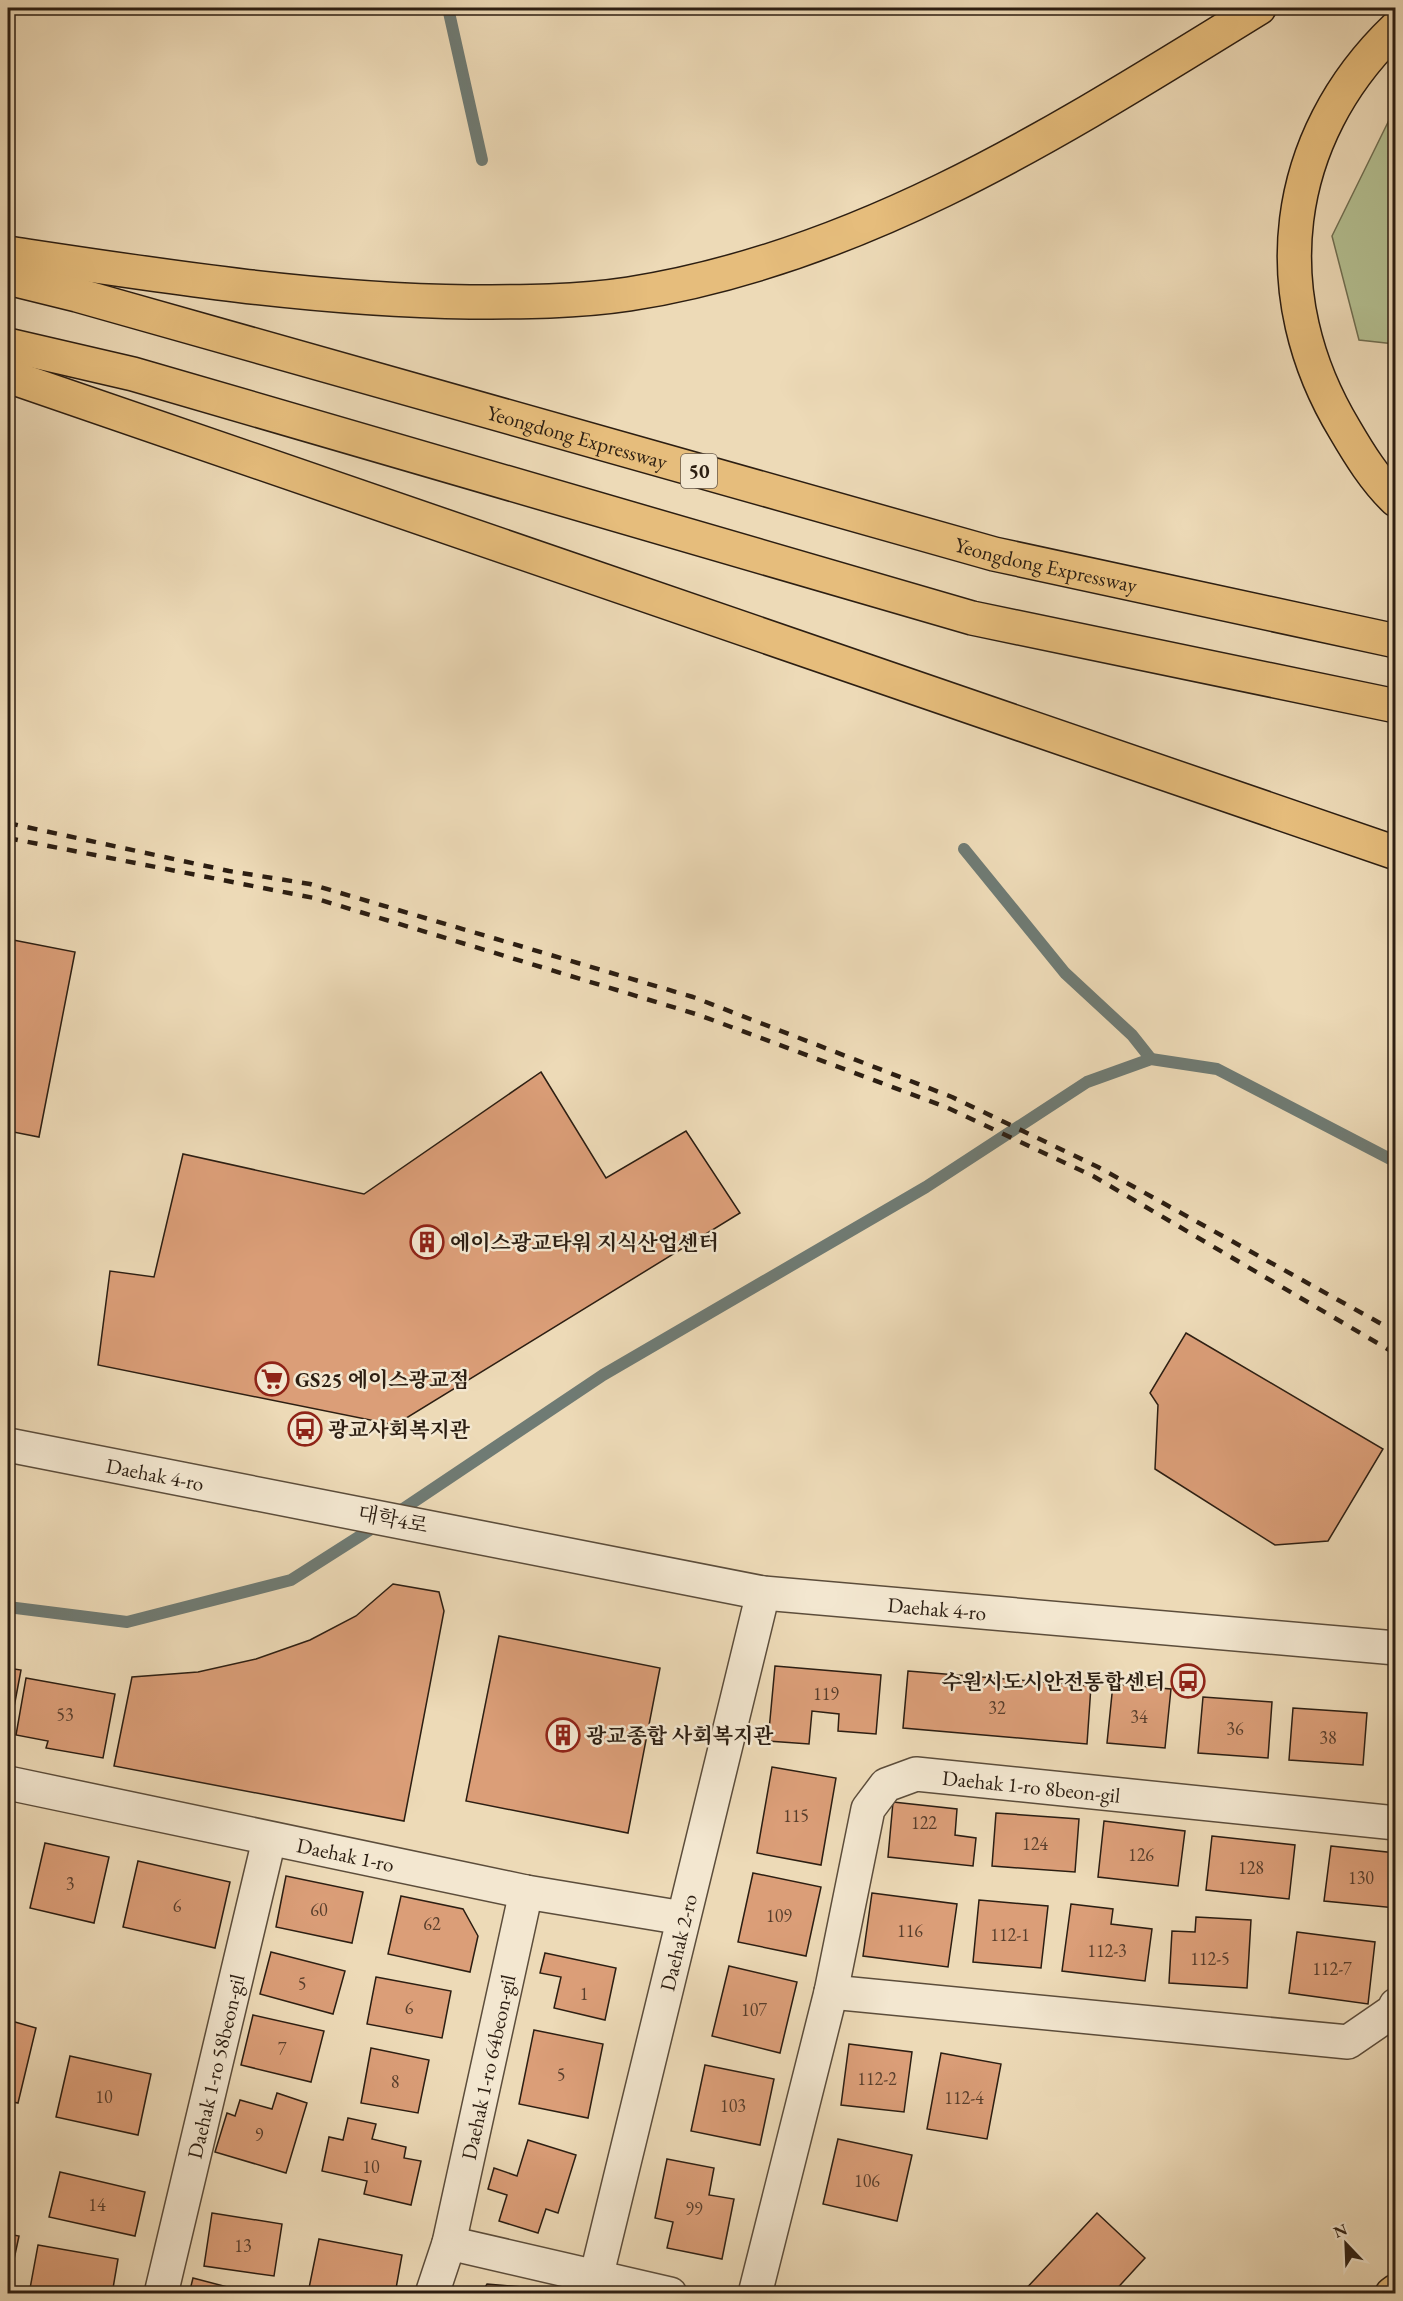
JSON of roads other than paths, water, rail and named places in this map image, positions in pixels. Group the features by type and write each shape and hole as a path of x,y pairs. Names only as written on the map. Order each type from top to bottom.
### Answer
{"highway":[{"path":"8,253 199,282 416,301 531,302 629,294 762,262 817,245 899,212 1061,130 1259,8"},
{"path":"1395,28 1369,54 1348,82 1319,138 1303,182 1295,224 1293,265 1296,306 1320,384 1359,453 1395,500"},
{"name":"Yeongdong Expressway","path":"8,278 89,298 994,554 1395,642"},
{"path":"8,345 133,374 972,618 1395,706"},
{"path":"8,376 1395,853"}],"street":[{"name":"Daehak 4-ro","path":"8,1445 304,1502"},
{"name":"대학4로","path":"304,1502 481,1536"},
{"name":"Daehak 4-ro","path":"481,1536 764,1593 1395,1648"},
{"name":"Daehak 2-ro","path":"595,2285 764,1593"},
{"name":"Daehak 1-ro 8beon-gil","path":"755,2294 831,1992 868,1809 886,1785 916,1774 1395,1823"},
{"name":"Daehak 1-ro","path":"9,1790 526,1892 684,1918"},
{"name":"Daehak 1-ro 58beon-gil","path":"161,2294 269,1840"},
{"name":"Daehak 1-ro 64beon-gil","path":"432,2294 449,2243 526,1892"},
{"path":"831,1992 1348,2042 1393,2012 1395,2005"},
{"path":"449,2243 595,2285 670,2294"}],"waterway":[{"path":"448,8 482,160"},
{"path":"964,849 1065,973 1132,1035 1151,1059"},
{"path":"394,1515 603,1375 926,1187 1087,1082 1151,1059 1217,1069 1396,1162"},
{"path":"8,1607 127,1622 291,1580 379,1524"}],"railway":[{"path":"8,823 229,871 310,884 693,997 952,1097 1098,1167 1396,1332"},
{"path":"8,838 314,898 699,1015 946,1107 1093,1176 1396,1354"}],"place":[{"name":"에이스광교타워 지식산업센터","path":"427,1242"},
{"name":"GS25 에이스광교점","path":"272,1379"},
{"name":"광교사회복지관","path":"305,1429"},
{"name":"수원시도시안전통합센터","path":"1188,1681"},
{"name":"광교종합 사회복지관","path":"563,1735"}]}
